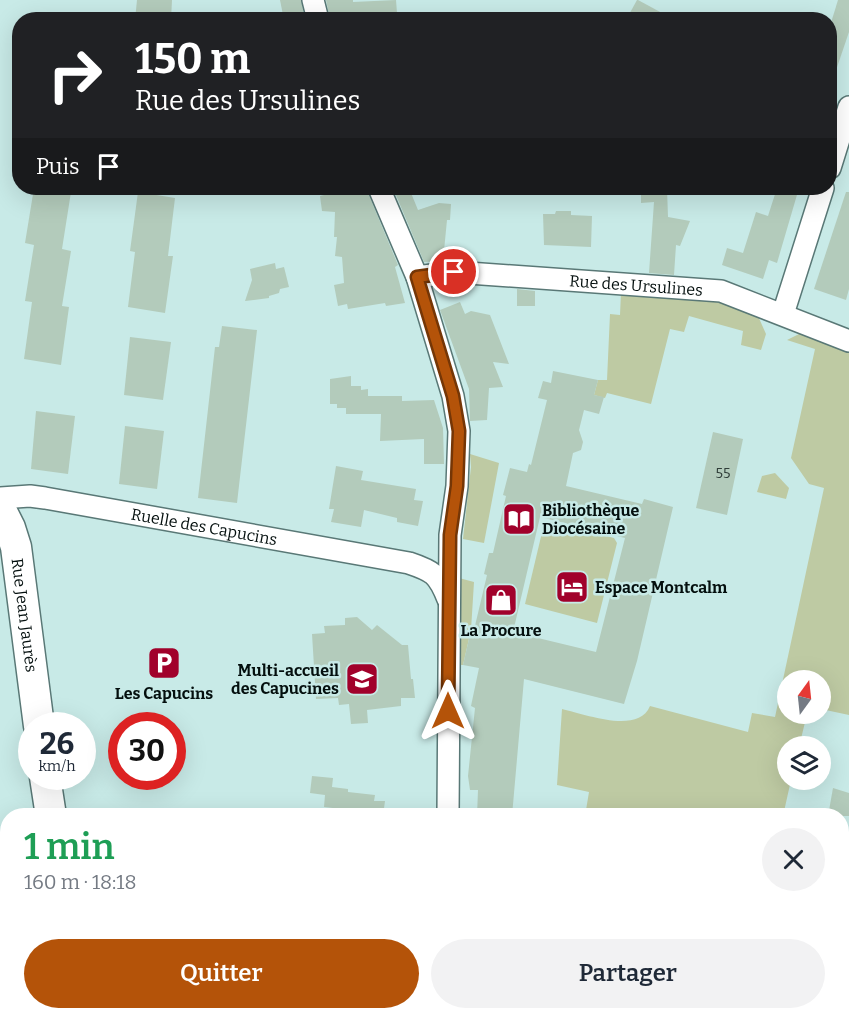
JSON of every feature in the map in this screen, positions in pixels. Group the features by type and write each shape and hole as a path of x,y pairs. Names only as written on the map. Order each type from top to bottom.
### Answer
{"main road":[{"name":"Rue Jean Jaurès","path":"0,508 16,547 37,712"},
{"path":"47,790 50,808"}],"street":[{"path":"837,146 849,107"},
{"path":"382,195 417,277 453,396 459,431 457,486 450,535 448,599 448,808"},
{"path":"783,314 821,195"},
{"name":"Rue des Ursulines","path":"417,277 454,272 721,291 849,341"},
{"name":"Ruelle des Capucins","path":"0,498 30,496 45,498 409,563 435,574 448,599"},
{"name":"Ruelle des Capucins","path":"409,563 436,555 450,535"}],"green space":[{"path":"621,292 725,303 758,316 766,334 761,350 741,345 743,331 689,316 684,332 670,329 651,404 607,393 605,398 594,395 598,380 607,380 610,314 620,315"},
{"path":"801,333 849,352 849,715 831,711 831,670 785,670 824,488 809,484 791,458 815,349 787,340"},
{"path":"470,454 499,463 484,543 463,539 471,467"},
{"path":"775,473 789,488 786,499 757,492 762,476"},
{"path":"547,521 614,538 617,543 597,623 525,604 544,524"},
{"path":"459,578 474,582 471,630 463,665 461,665"},
{"path":"650,706 748,732 752,713 775,717 777,708 777,724 805,724 802,736 777,736 777,790 789,790 785,808 586,808 589,792 557,785 562,709 597,718 623,721 644,715"}],"building":[{"path":"137,0 172,0 171,12 136,12"},
{"path":"280,0 301,0 303,12 282,12"},
{"path":"326,0 353,0 353,2 396,0 397,12 329,12"},
{"path":"638,0 660,12 630,12"},
{"path":"838,0 849,0 849,32 837,67 837,12 834,12"},
{"path":"846,192 849,192 849,289 846,300 814,289"},
{"path":"33,195 71,195 62,249 71,251 62,306 69,307 61,365 24,359 32,302 25,301 34,245 25,243"},
{"path":"138,195 175,198 168,256 173,256 165,313 128,307 135,252 130,251"},
{"path":"369,195 398,265 395,267 405,303 386,306 385,303 348,309 347,304 338,306 334,285 344,283 342,257 335,256 337,237 334,237 335,212 322,211 320,196"},
{"path":"396,195 412,195 418,210 439,203 451,204 443,261 424,262"},
{"path":"641,195 667,195 668,217 690,221 680,246 676,245 674,275 649,273 654,202 641,203"},
{"path":"775,195 797,195 777,263 769,260 763,279 722,265 727,248 743,253 756,212 768,216"},
{"path":"556,211 571,211 571,215 592,216 591,247 544,245 543,214 555,214"},
{"path":"275,263 276,269 284,267 289,287 280,289 279,293 269,298 245,301 252,280 250,269"},
{"path":"517,289 535,291 535,306 517,306"},
{"path":"460,302 465,314 471,311 490,315 509,364 493,362 503,387 489,388 487,420 470,421 469,389 440,310"},
{"path":"222,326 257,330 237,503 198,498 215,347 219,347"},
{"path":"130,337 171,342 163,400 124,395"},
{"path":"553,371 598,380 594,395 604,397 599,414 584,410 579,430 583,442 581,450 573,453 566,486 642,504 644,499 673,507 637,661 624,704 524,679 513,808 477,808 478,790 470,790 468,776 475,708 471,706 479,668 463,665 487,575 484,574 489,553 493,553 510,468 527,472 529,464 531,465 547,400 538,398 543,381 551,383","holes":["540,517 625,538 596,652 513,632"]},
{"path":"351,376 351,386 361,386 361,390 368,389 368,396 402,396 402,401 434,400 443,428 444,464 424,464 424,439 380,441 381,414 346,414 346,408 337,408 337,404 330,404 330,379"},
{"path":"36,411 75,416 68,474 31,469"},
{"path":"125,426 164,431 157,489 119,484"},
{"path":"713,432 743,439 727,515 696,508"},
{"path":"336,466 363,471 361,480 416,489 414,500 423,501 418,526 397,522 397,518 364,510 361,527 331,522 334,509 329,509"},
{"path":"357,617 372,630 377,625 402,645 408,645 415,698 401,698 401,706 367,710 368,723 351,724 349,704 339,705 338,698 316,699 312,634 325,633 324,626 345,625 345,618"},
{"path":"312,776 333,778 332,787 348,789 348,792 375,795 374,801 385,801 384,808 324,807 325,795 310,793"},
{"path":"833,788 849,793 849,808 829,808"}],"place":[{"name":"Bibliothèque Diocésaine","path":"519,519"},
{"name":"Espace Montcalm","path":"572,587"},
{"name":"La Procure","path":"501,600"},
{"name":"Les Capucins","path":"164,663"},
{"name":"Multi-accueil des Capucines","path":"362,679"}],"route":[{"path":"448,711 450,535 457,486 459,431 453,396 417,277 454,272"}]}
